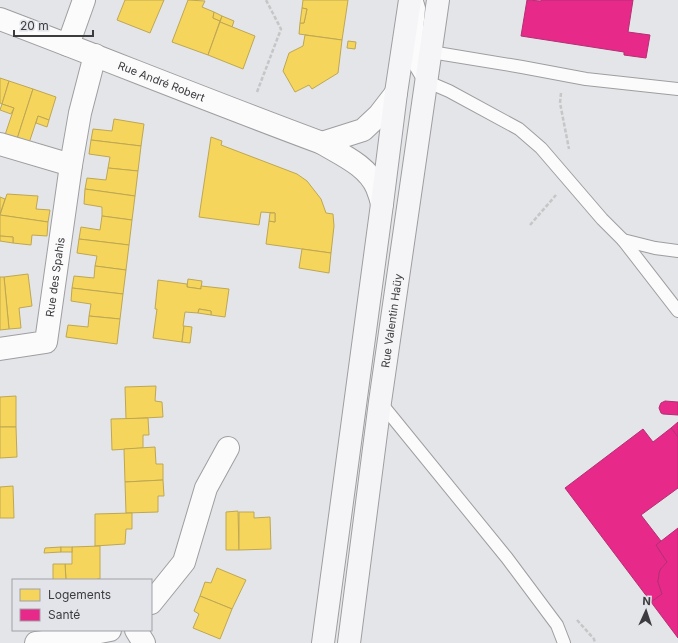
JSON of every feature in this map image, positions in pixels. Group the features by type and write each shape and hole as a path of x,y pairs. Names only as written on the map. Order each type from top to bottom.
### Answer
{"street":[{"path":"68,45 84,0"},
{"path":"322,643 396,93 410,0"},
{"name":"Rue Valentin Haüy","path":"349,643 380,402 438,0"},
{"name":"Rue André Robert","path":"0,19 322,143 358,165 371,178 377,188 382,204"},
{"name":"Rue des Spahis","path":"0,349 46,342 70,165 80,113 95,55"},
{"path":"322,143 363,130 379,115 396,93"},
{"path":"0,144 70,165"},
{"path":"152,602 184,562 206,488 228,448"},
{"path":"36,643 105,631"},
{"path":"137,631 144,643"}],"lane":[{"path":"417,0 419,8 414,64 426,84 435,85 449,91 519,130 541,148 592,208 623,240 678,310"},
{"path":"431,52 586,79 678,86"},
{"path":"623,240 655,248 678,251"},
{"path":"380,402 507,558 557,625 564,643"}],"path":[{"path":"248,115 281,29 266,0"}],"building: Logements":[{"path":"125,0 164,0 150,33 117,20"},
{"path":"188,0 205,1 202,7 214,12 213,18 220,21 208,55 172,42"},
{"path":"303,0 348,0 342,40 299,34 300,23 304,23 307,9 302,8"},
{"path":"302,8 307,9 304,23 300,23"},
{"path":"214,12 222,16 220,21 213,18"},
{"path":"222,16 234,21 232,27 220,22"},
{"path":"220,22 255,36 243,69 208,55"},
{"path":"305,35 342,40 338,73 312,89 309,85 295,92 283,71 289,53 303,46"},
{"path":"348,41 356,42 355,49 347,48"},
{"path":"0,78 9,81 2,104 0,103"},
{"path":"9,81 33,89 17,139 5,135 14,108 2,104"},
{"path":"33,89 56,97 49,120 38,116 29,143 17,139"},
{"path":"2,104 14,108 11,114 0,110"},
{"path":"38,116 49,120 47,127 36,123"},
{"path":"114,119 144,124 141,146 91,140 93,129 112,131"},
{"path":"211,137 222,141 221,145 297,174 307,181 321,199 326,213 333,214 334,226 331,253 266,244 269,221 275,222 275,213 261,212 259,225 199,217"},
{"path":"91,140 141,146 138,171 108,168 110,157 89,154"},
{"path":"108,168 138,171 135,196 85,189 87,178 106,180"},
{"path":"85,189 135,196 132,220 102,216 102,207 84,204"},
{"path":"7,194 38,196 36,209 50,210 48,222 0,215"},
{"path":"0,197 5,199 0,214"},
{"path":"270,213 275,213 275,222 269,221"},
{"path":"0,215 48,222 47,236 32,235 31,245 13,243 13,237 0,236"},
{"path":"102,216 132,220 129,245 79,239 81,227 100,230"},
{"path":"0,236 13,237 13,243 0,241"},
{"path":"79,239 129,245 126,270 95,266 97,256 77,253"},
{"path":"302,249 331,253 329,273 299,268"},
{"path":"95,266 126,270 123,294 72,288 74,276 94,278"},
{"path":"28,274 32,306 19,308 21,328 9,329 4,277"},
{"path":"0,277 4,277 9,329 0,330"},
{"path":"188,279 202,281 201,289 187,287"},
{"path":"158,280 187,284 187,287 201,289 201,286 229,289 225,317 211,315 211,311 199,309 198,313 185,312 182,342 153,338 157,309 155,309"},
{"path":"72,288 123,294 120,319 89,316 91,304 71,301"},
{"path":"199,309 211,311 211,315 198,313"},
{"path":"89,316 120,319 117,344 66,337 68,325 88,327"},
{"path":"184,326 192,327 190,343 182,342"},
{"path":"156,386 155,401 162,402 163,417 126,419 125,387"},
{"path":"16,396 16,427 0,427 0,397"},
{"path":"148,418 149,435 143,435 143,448 112,450 111,419"},
{"path":"0,427 16,427 17,457 0,458"},
{"path":"155,447 156,464 163,464 163,480 125,482 124,449"},
{"path":"163,480 164,496 158,496 158,512 126,513 125,482"},
{"path":"13,486 14,518 0,518 0,487"},
{"path":"238,511 239,550 226,550 226,512"},
{"path":"239,512 254,512 254,518 270,517 271,549 239,550"},
{"path":"132,513 132,529 126,529 125,544 95,546 95,514"},
{"path":"100,546 100,579 66,579 65,564 72,564 72,547"},
{"path":"61,547 61,552 44,553 45,548"},
{"path":"61,547 72,547 72,552 61,552"},
{"path":"53,564 65,564 66,579 53,579"},
{"path":"217,568 246,580 232,609 200,596 205,582 211,583"},
{"path":"200,596 232,609 220,639 193,628 199,614 194,611"}],"building: Santé":[{"path":"527,0 633,0 628,32 650,35 646,58 624,55 624,52 521,36"},
{"path":"665,401 678,402 678,415 661,413 659,408 660,405"},
{"path":"678,422 678,437 671,428"},
{"path":"671,428 678,437 678,488 641,515 661,541 656,545 667,562 660,570 659,574 658,582 662,594 651,602 565,488 643,429 653,442"},
{"path":"678,528 678,638 651,602 662,594 658,582 659,574 660,570 667,562 656,545"}]}
